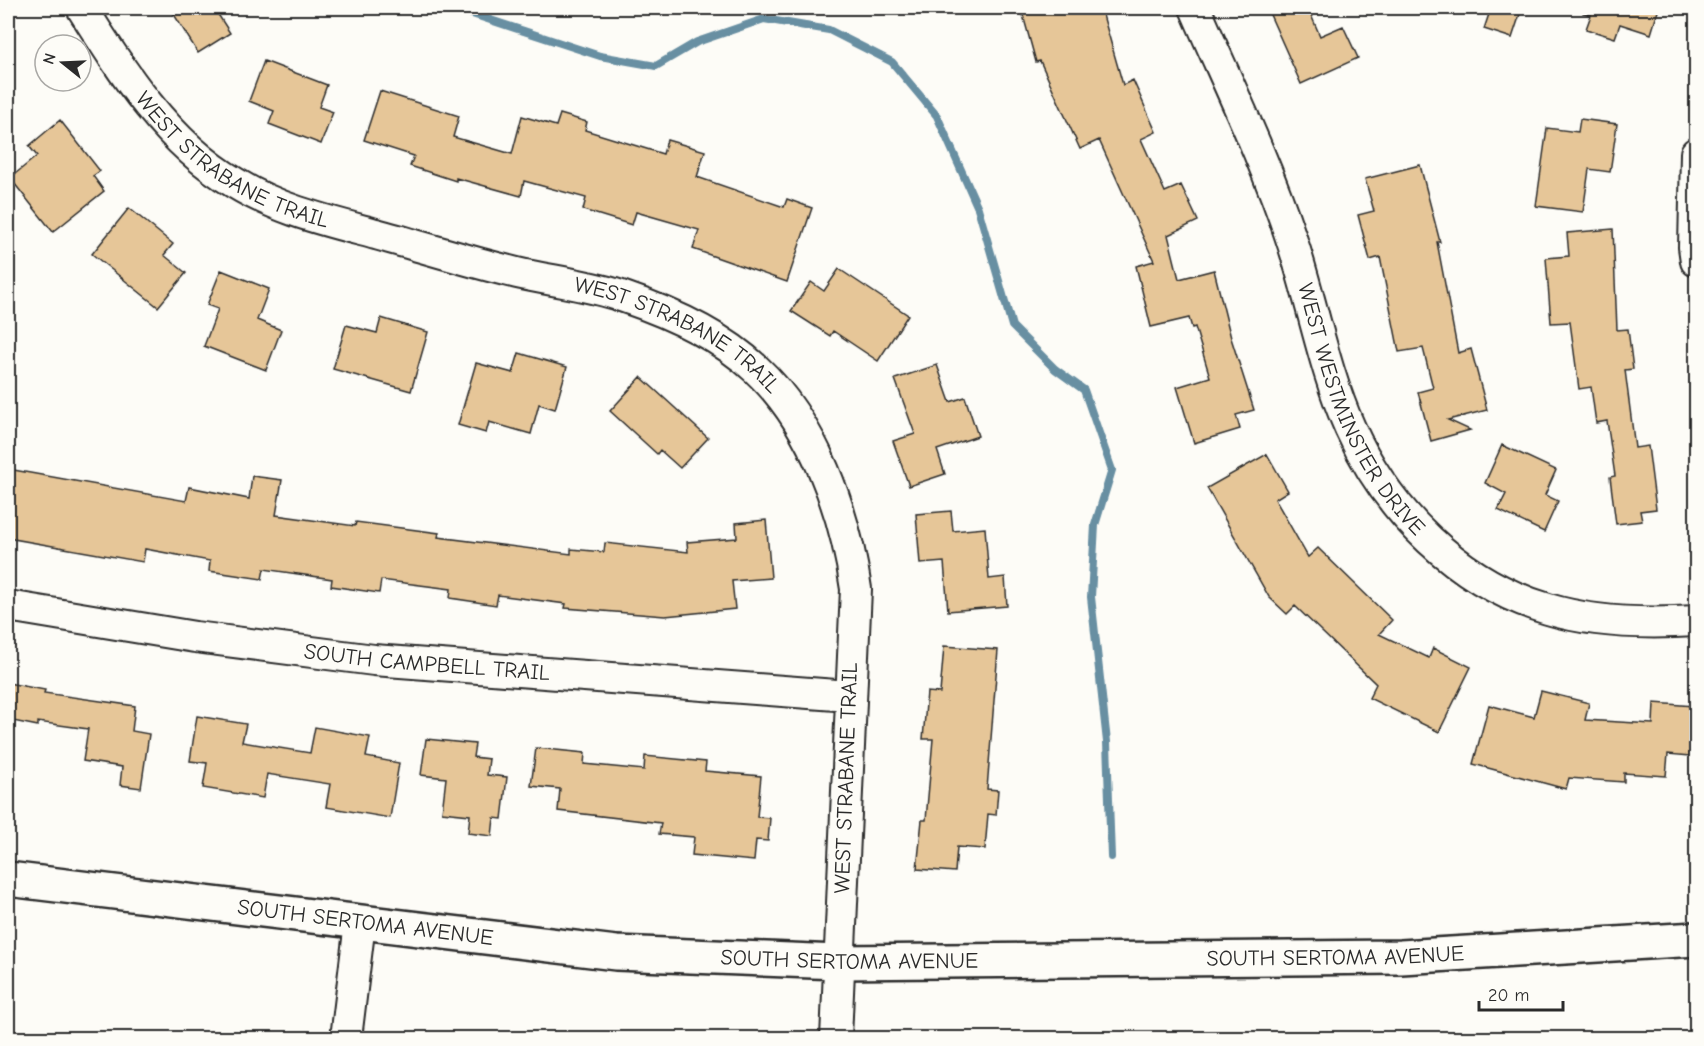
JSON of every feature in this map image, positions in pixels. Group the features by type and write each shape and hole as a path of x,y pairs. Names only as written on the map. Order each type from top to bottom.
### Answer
{"main road":[{"name":"SOUTH SERTOMA AVENUE","path":"8,879 616,953 838,962 1401,957 1696,939"}],"street":[{"name":"WEST STRABANE TRAIL","path":"82,8 114,58 161,120 192,152 234,183 285,209 515,272 622,296 670,315 721,342 757,370 781,399 810,442 832,489 850,550 855,589 836,1038"},
{"name":"WEST WESTMINSTER DRIVE","path":"1195,8 1274,188 1349,427 1369,467 1391,499 1426,537 1466,570 1547,609 1592,618 1696,621"},
{"path":"1696,153 1694,247 1696,261"},
{"name":"SOUTH CAMPBELL TRAIL","path":"8,606 195,637 374,660 849,696"},
{"path":"346,1038 360,923"}],"building":[{"path":"170,8 214,8 230,33 198,53"},
{"path":"1021,8 1101,8 1123,85 1133,80 1156,132 1141,139 1165,192 1181,185 1198,221 1168,235 1179,279 1214,270 1231,338 1254,410 1236,415 1240,429 1194,443 1177,387 1210,377 1195,327 1192,328 1189,318 1151,327 1136,266 1154,261 1099,140 1080,149 1040,61 1036,62"},
{"path":"1267,8 1308,8 1320,36 1343,26 1358,58 1301,84"},
{"path":"1491,8 1522,8 1512,38 1484,29"},
{"path":"1584,8 1659,8 1651,34 1620,24 1615,38 1586,29 1591,15 1583,13"},
{"path":"264,61 327,85 319,107 333,112 321,144 269,124 274,111 249,101"},
{"path":"380,91 459,116 453,137 512,154 522,116 556,126 560,114 587,122 585,130 663,154 667,140 705,151 697,177 784,207 787,199 812,208 787,282 693,249 699,230 636,212 632,225 583,210 586,198 524,181 521,196 456,178 456,181 410,166 414,156 364,140"},
{"path":"1580,119 1617,124 1610,172 1589,169 1583,212 1536,206 1547,128 1578,132"},
{"path":"60,120 100,171 93,176 104,191 53,232 10,178 37,156 29,146"},
{"path":"1420,165 1440,242 1437,242 1458,353 1471,349 1487,410 1448,420 1470,430 1431,441 1418,392 1433,388 1423,348 1399,352 1380,257 1370,260 1358,215 1374,211 1365,179"},
{"path":"129,208 173,244 164,255 186,273 158,307 92,254"},
{"path":"1613,229 1617,330 1628,329 1633,369 1625,370 1635,448 1648,446 1656,509 1640,511 1642,521 1616,524 1610,477 1615,476 1607,421 1596,423 1591,387 1579,389 1570,322 1551,323 1546,258 1569,256 1567,233"},
{"path":"839,269 908,315 878,361 833,331 830,336 791,311 811,282 824,291"},
{"path":"221,270 269,289 257,320 281,330 266,370 204,346 218,309 207,305"},
{"path":"381,318 428,332 411,391 333,369 346,325 377,333"},
{"path":"519,353 567,367 555,409 539,404 531,434 489,422 486,433 458,425 476,363 513,373"},
{"path":"937,365 950,402 965,397 978,436 937,450 945,474 909,486 893,441 915,434 895,379"},
{"path":"641,377 708,438 680,468 660,450 657,454 610,411"},
{"path":"1502,445 1556,470 1545,495 1558,501 1544,532 1498,510 1506,494 1485,483"},
{"path":"1267,454 1288,491 1275,499 1308,557 1318,548 1392,620 1379,634 1429,658 1433,648 1471,667 1439,732 1369,698 1376,684 1295,606 1287,614 1269,597 1207,488"},
{"path":"8,469 186,501 189,487 249,499 252,476 282,480 276,515 355,526 356,522 439,533 438,537 571,554 571,549 604,552 605,543 688,552 687,542 737,538 736,523 766,520 771,578 732,581 735,609 665,616 565,608 566,604 498,595 496,605 450,598 451,589 381,580 379,593 331,586 332,579 264,569 262,579 209,571 210,561 145,549 143,562 8,538"},
{"path":"951,511 953,531 985,528 989,579 1005,577 1007,606 948,611 944,562 920,564 916,514"},
{"path":"944,646 998,650 987,789 998,790 996,815 988,814 985,849 957,847 955,872 917,869 922,820 926,820 933,739 923,739 927,692 940,693"},
{"path":"8,683 45,690 44,693 135,706 132,731 149,734 141,788 120,785 122,767 83,761 88,729 38,722 38,726 8,720"},
{"path":"1541,691 1589,703 1585,720 1653,724 1654,703 1694,706 1690,756 1668,754 1666,776 1624,773 1624,782 1569,778 1566,789 1473,764 1489,705 1534,717"},
{"path":"197,716 246,724 242,742 310,753 315,727 370,737 366,757 399,763 390,818 326,807 330,784 267,774 263,798 203,788 207,763 190,761"},
{"path":"426,739 475,744 473,757 489,759 487,775 507,777 502,819 494,818 492,836 468,833 470,815 442,812 446,778 421,775"},
{"path":"536,748 585,753 584,764 644,770 645,756 706,762 705,771 761,776 757,817 770,818 768,841 756,840 754,861 692,855 694,837 659,834 661,823 558,811 560,789 531,786"}],"waterway":[{"path":"454,8 600,56 656,66 697,42 764,19 829,30 892,62 937,116 978,208 1012,326 1055,369 1084,390 1112,470 1095,525 1091,597 1107,742 1111,857"}]}
